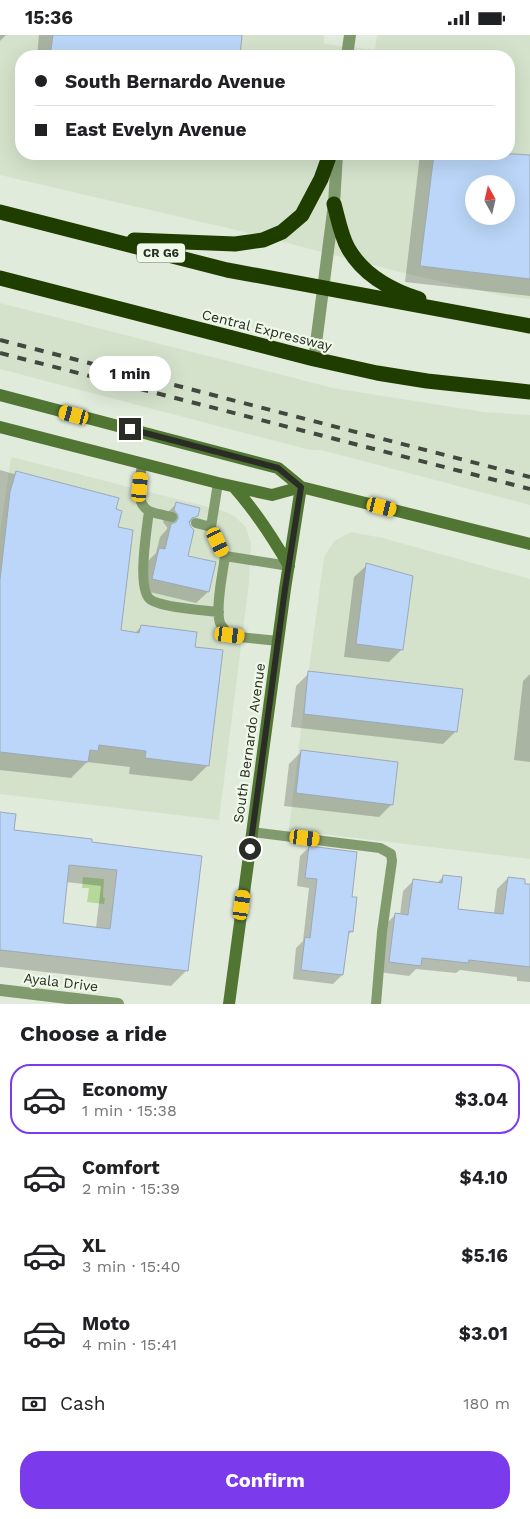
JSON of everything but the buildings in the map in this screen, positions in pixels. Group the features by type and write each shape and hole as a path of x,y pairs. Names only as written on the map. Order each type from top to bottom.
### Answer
{"highway":[{"path":"104,238 235,244 263,240 282,232 302,215 321,179 328,160"},
{"path":"334,204 348,248 366,271 387,285 411,296 478,317"},
{"name":"CR G6","path":"0,213 227,270 530,326"},
{"name":"Central Expressway","path":"0,278 314,359 377,373 427,381 530,392"}],"main road":[{"path":"0,395 278,468 301,487 530,544"},
{"path":"0,427 272,495 301,487"},
{"path":"234,487 272,537 289,566"},
{"name":"South Bernardo Avenue","path":"229,1004 278,641 301,487"}],"street":[{"path":"348,50 350,35"},
{"path":"314,359 334,204 337,160"},
{"name":"Ayala Drive","path":"0,989 118,1004"}],"lane":[{"path":"142,463 139,496 142,504 149,511 172,517"},
{"path":"218,483 211,527 225,556 219,612 220,624 230,635 278,641"},
{"path":"149,511 143,574 143,585 146,594 150,599 161,604 219,612"},
{"path":"196,523 211,527"},
{"path":"225,556 289,566"},
{"path":"252,832 380,848 391,855 392,861 382,932 376,1004"}],"shaded area":[{"path":"0,35 324,35 324,44 375,50 377,35 530,35 530,299 509,297 404,273 240,231 0,175"},
{"path":"0,303 333,388 484,412 530,415 530,505 0,369"},
{"path":"11,457 224,511 234,516 246,527 251,544 249,583 219,820 0,794 0,533"},
{"path":"351,532 383,538 530,579 530,859 289,830 324,557 334,541"},
{"path":"83,877 104,879 104,904 87,902 89,888 82,888"}],"railway":[{"path":"0,340 530,477"},
{"path":"0,353 530,489"}],"route":[{"path":"130,429 278,468 301,487 285,589 250,849"}]}
